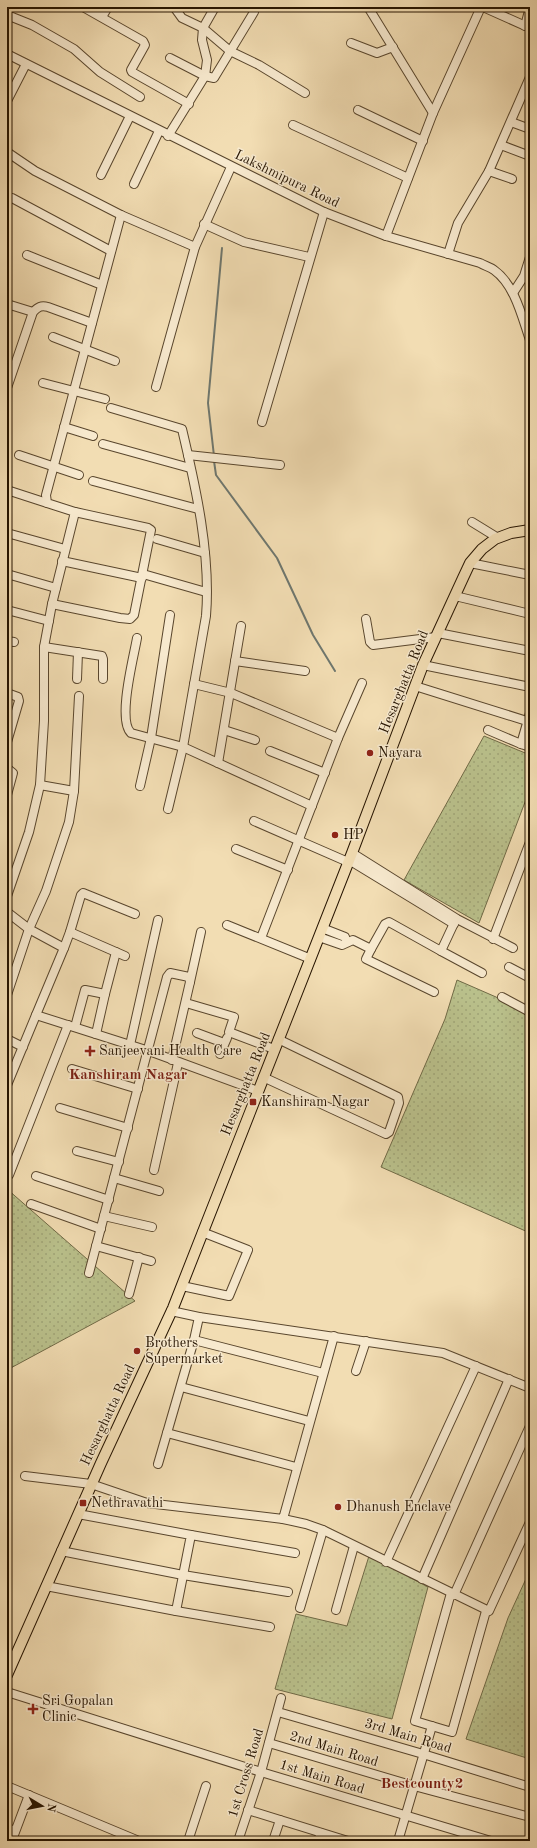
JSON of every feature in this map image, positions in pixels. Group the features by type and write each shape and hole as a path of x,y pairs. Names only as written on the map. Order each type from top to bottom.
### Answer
{"main road":[{"name":"Hesarghatta Road","path":"7,1675 91,1484 182,1286 276,1044 311,959 423,665 470,563 482,549 498,538 511,533 530,530"}],"street":[{"path":"83,7 144,42 145,45 131,70 132,72 189,104"},
{"path":"102,17 108,7"},
{"path":"174,7 182,18 203,28 230,51 259,65 305,92"},
{"path":"168,136 205,76 206,60 202,40 203,28 215,7"},
{"path":"368,7 433,113"},
{"path":"386,236 433,113 485,8 527,27 530,7"},
{"path":"170,58 205,76 216,77 254,12"},
{"path":"7,15 32,25 74,49 100,72 140,97"},
{"path":"351,43 377,54 393,47"},
{"name":"Lakshmipura Road","path":"7,54 230,167 324,212 386,236 480,263 494,270 503,278 513,293 530,340"},
{"path":"7,101 26,64"},
{"path":"448,254 458,223 489,172 530,77"},
{"path":"522,96 530,99"},
{"path":"358,110 423,141"},
{"path":"101,175 130,116"},
{"path":"511,122 530,129"},
{"path":"293,125 408,178"},
{"path":"134,184 159,131"},
{"path":"501,145 530,156"},
{"path":"8,155 35,171 121,215 195,247"},
{"path":"156,387 195,247 230,167"},
{"path":"489,172 512,179"},
{"path":"12,198 111,251"},
{"path":"262,422 324,212"},
{"path":"47,503 46,495 53,466 121,215"},
{"path":"204,224 244,242 310,257"},
{"path":"26,255 102,285"},
{"path":"513,293 527,277 530,257"},
{"path":"7,304 33,312"},
{"path":"7,388 33,312 42,305 92,323"},
{"path":"53,337 84,351 115,361"},
{"path":"43,383 105,399"},
{"path":"110,408 182,429 205,553 206,616 183,748 168,810"},
{"path":"64,427 94,436"},
{"path":"103,444 190,468"},
{"path":"188,455 280,465"},
{"path":"19,456 79,475"},
{"path":"93,481 198,509"},
{"path":"7,490 75,512 148,528 151,530 134,615 130,619 52,604"},
{"path":"7,896 29,832 40,785 44,721 44,647 52,604 75,512"},
{"path":"472,522 498,538"},
{"path":"7,533 65,549"},
{"path":"157,539 205,553"},
{"path":"62,561 142,576 206,592"},
{"path":"470,563 530,575"},
{"path":"7,574 56,588"},
{"path":"455,596 530,614"},
{"path":"7,610 49,622"},
{"path":"140,786 151,738 170,615"},
{"path":"366,619 370,642 373,645 437,635 530,651"},
{"path":"218,763 241,626"},
{"path":"137,638 126,698 127,726 131,733 183,748 312,806"},
{"path":"44,647 102,656 103,679"},
{"path":"77,679 78,652"},
{"path":"235,661 305,671"},
{"path":"423,665 530,687"},
{"path":"261,938 338,738 362,683"},
{"path":"194,684 231,692 338,738"},
{"path":"415,686 529,719 521,744"},
{"path":"7,693 18,697 19,701 7,742"},
{"path":"7,995 29,929 46,891 66,829 74,791 79,696"},
{"path":"224,730 255,740"},
{"path":"488,730 530,747"},
{"path":"270,751 325,773"},
{"path":"7,768 13,772 7,795"},
{"path":"40,785 74,791"},
{"path":"254,821 349,858 455,921 513,948"},
{"path":"493,939 530,842"},
{"path":"236,849 288,870"},
{"path":"7,1085 64,948 81,895 83,893 135,914"},
{"path":"7,912 29,929 64,948"},
{"path":"130,1046 158,920"},
{"path":"441,951 455,921"},
{"path":"434,992 366,959 387,922 482,973"},
{"path":"227,925 311,959"},
{"path":"70,932 125,956"},
{"path":"154,1170 201,932"},
{"path":"321,933 342,946 353,940 371,949"},
{"path":"96,1034 104,994 116,952"},
{"path":"510,967 530,978"},
{"path":"89,1273 168,974 189,977 190,982"},
{"path":"9,1175 72,1026 85,990 104,994"},
{"path":"502,997 530,1012"},
{"path":"186,1002 234,1017 220,1054"},
{"path":"36,1015 148,1051 258,1091"},
{"path":"229,1032 276,1044 398,1097 399,1103 389,1132 386,1134 263,1077"},
{"path":"197,1033 224,1043"},
{"path":"7,1039 23,1046"},
{"path":"72,1069 138,1089"},
{"path":"60,1108 128,1128"},
{"path":"77,1151 119,1162"},
{"path":"36,1176 109,1200"},
{"path":"114,1178 159,1190"},
{"path":"31,1204 101,1229"},
{"path":"104,1216 152,1227"},
{"path":"182,1286 229,1296 248,1250 202,1232"},
{"path":"96,1246 151,1261"},
{"path":"129,1294 139,1257"},
{"path":"171,1311 199,1317 443,1353 530,1388"},
{"path":"158,1464 194,1340 199,1317"},
{"path":"283,1519 296,1467 334,1336"},
{"path":"194,1340 323,1373"},
{"path":"356,1371 366,1341"},
{"path":"386,1562 476,1366"},
{"path":"422,1579 509,1379"},
{"path":"180,1387 309,1421"},
{"path":"486,1611 452,1732 415,1721 452,1594 530,1426"},
{"path":"167,1433 296,1467"},
{"path":"25,1476 91,1484 147,1503 283,1519 306,1524 322,1530 486,1611 492,1609 530,1522"},
{"path":"78,1514 295,1553"},
{"path":"300,1608 322,1530"},
{"path":"176,1611 191,1535"},
{"path":"336,1610 354,1546"},
{"path":"62,1551 183,1575 288,1592"},
{"path":"46,1586 270,1627"},
{"name":"1st Main Road","path":"7,1692 261,1772 491,1841"},
{"name":"1st Cross Road","path":"238,1841 261,1772 281,1698"},
{"name":"3rd Main Road","path":"278,1712 423,1754 530,1788"},
{"path":"398,1841 432,1726"},
{"name":"2nd Main Road","path":"269,1743 414,1786 530,1818"},
{"path":"7,1786 139,1841"},
{"path":"188,1841 206,1786"},
{"path":"12,1840 29,1795"},
{"path":"248,1810 348,1841"},
{"path":"273,1841 280,1820"},
{"path":"7,1828 15,1831"},
{"path":"318,1841 321,1832"},
{"path":"529,1841 530,1837"}],"green space":[{"path":"484,736 530,755 530,789 479,923 404,880"},
{"path":"457,980 496,997 530,1016 530,1233 381,1167 445,1019"},
{"path":"7,1189 135,1301 7,1370"},
{"path":"369,1556 428,1587 392,1719 275,1689 296,1614 347,1626"},
{"path":"530,1570 530,1759 466,1739 508,1618"}],"waterway":[{"path":"214,456 208,403 222,248"},
{"path":"214,461 216,475 277,558 313,635 335,671"}],"place":[{"name":"Nayara","path":"370,753"},
{"name":"HP","path":"335,835"},
{"name":"Sanjeevani Health Care","path":"90,1051"},
{"name":"Kanshiram Nagar","path":"253,1102"},
{"name":"Brothers Supermarket","path":"137,1351"},
{"name":"Nethravathi","path":"83,1503"},
{"name":"Dhanush Enclave","path":"338,1507"},
{"name":"Sri Gopalan Clinic","path":"33,1709"}],"district":[{"name":"Kanshiram Nagar","path":"128,1075"},
{"name":"Bestcounty2","path":"422,1784"}]}
